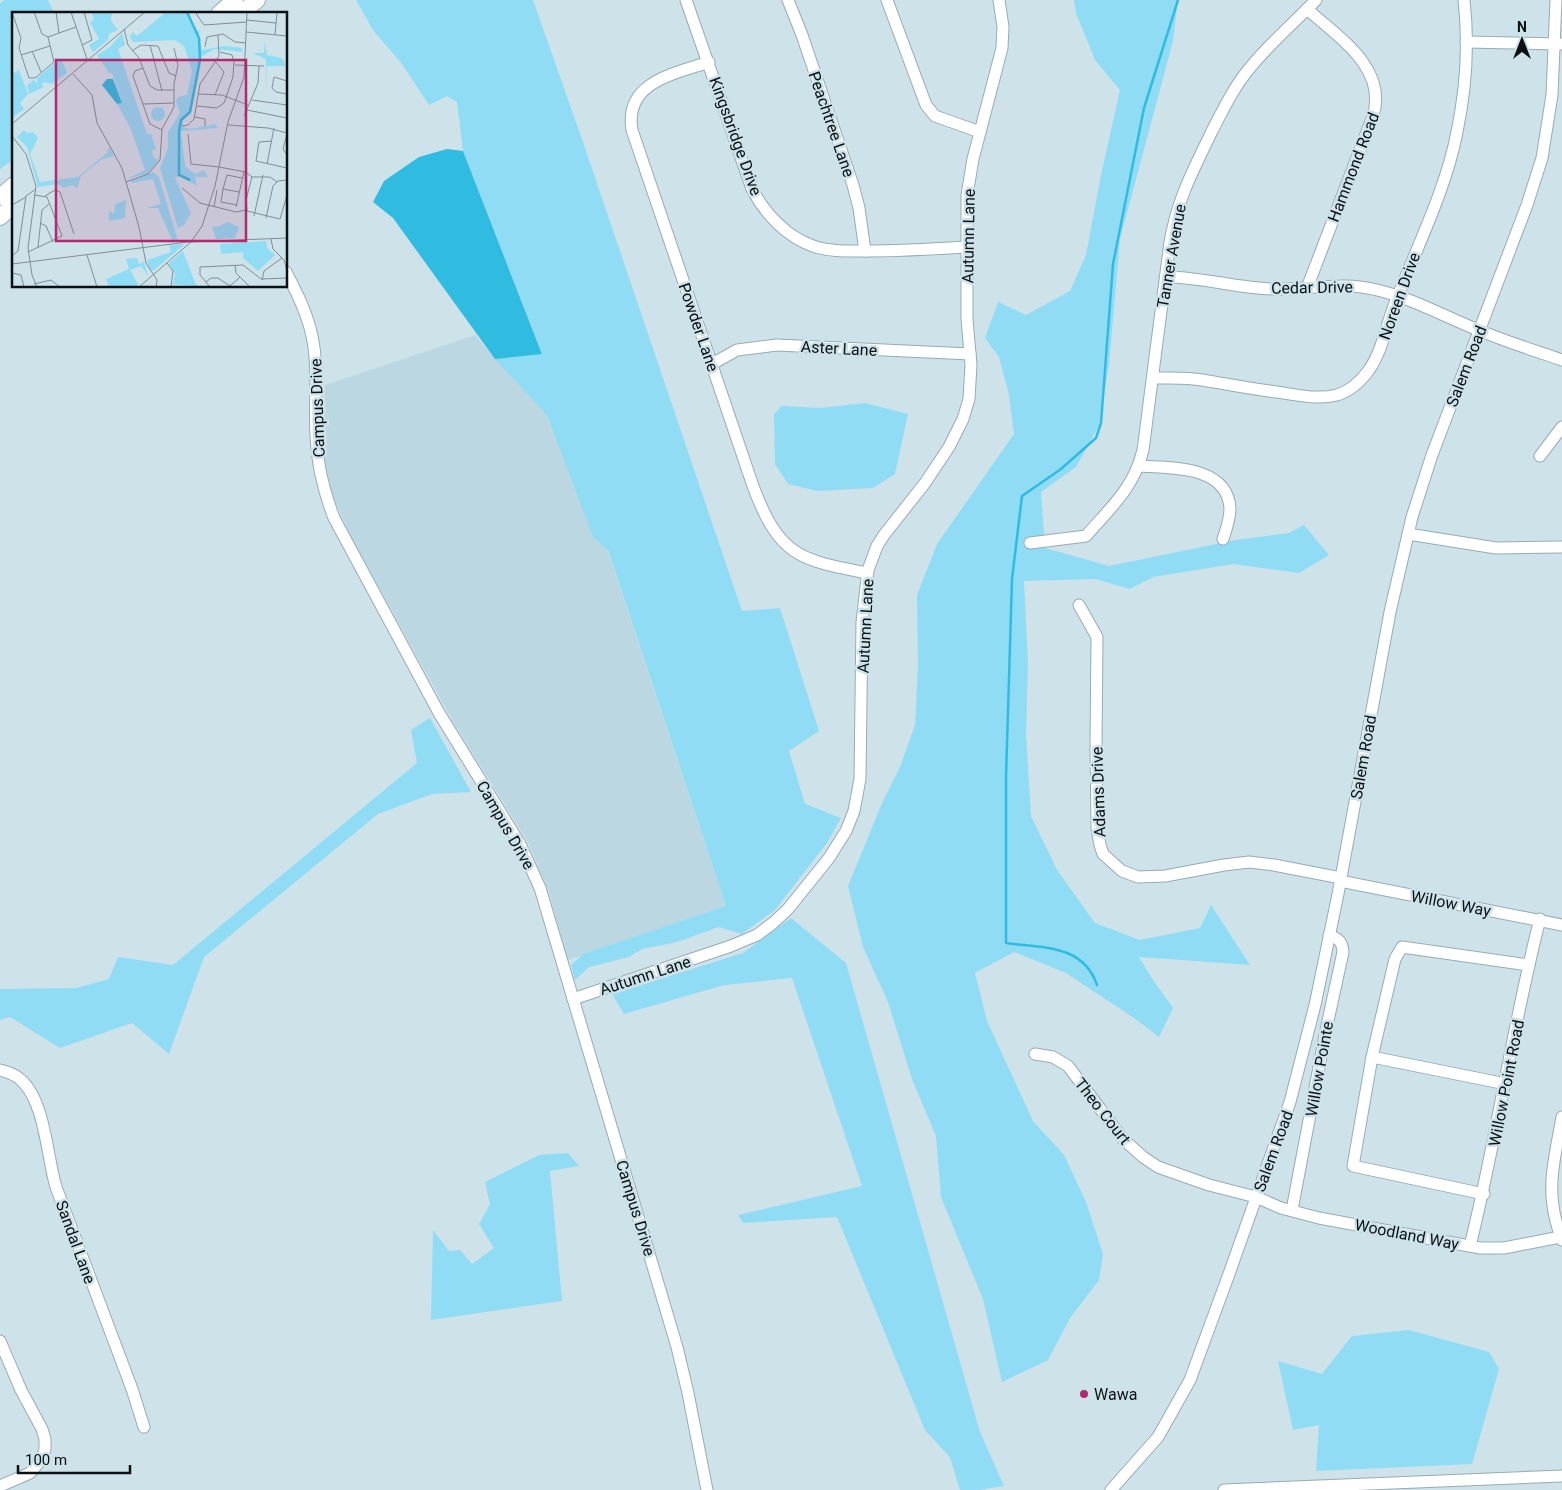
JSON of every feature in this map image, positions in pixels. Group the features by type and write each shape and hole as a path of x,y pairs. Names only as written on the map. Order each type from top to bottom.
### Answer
{"highway":[{"path":"221,12 235,0"},
{"path":"243,12 257,0"},
{"path":"0,197 12,187"},
{"path":"0,217 12,207"}],"street":[{"name":"Kingsbridge Drive","path":"686,0 749,180 757,198 767,212 784,229 814,247 842,251 908,251 966,247"},
{"name":"Peachtree Lane","path":"788,0 802,35 853,185 866,251"},
{"path":"888,0 926,105 935,116 980,132"},
{"name":"Autumn Lane","path":"573,999 731,946 757,935 788,909 836,850 850,821 859,790 861,768 862,622 867,573 872,558 884,535 925,483 959,429 969,399 971,376 967,319 966,207 969,182 980,132 1002,48 1003,27 999,0"},
{"name":"Tanner Avenue","path":"1030,543 1086,536 1133,480 1143,450 1170,242 1180,200 1225,106 1238,84 1258,58 1316,0"},
{"name":"Noreen Drive","path":"1153,378 1200,380 1245,388 1321,397 1338,394 1359,382 1373,363 1380,349 1454,148 1463,99 1465,73 1464,0"},
{"name":"Salem Road","path":"1111,1490 1158,1437 1184,1391 1200,1356 1279,1135 1296,1081 1312,1021 1341,879 1390,612 1408,534 1426,470 1527,205 1542,158 1558,44 1556,0"},
{"name":"Hammond Road","path":"1307,9 1362,61 1374,83 1376,99 1373,116 1307,288"},
{"path":"1466,42 1558,44"},
{"name":"Powder Lane","path":"709,62 661,78 650,85 636,100 631,115 631,122 642,160 765,515 788,546 803,557 825,565 867,573"},
{"name":"Campus Drive","path":"288,276 302,304 312,336 317,376 316,437 319,467 328,502 342,535 439,713 512,829 527,856 540,888 677,1347 707,1490"},
{"name":"Cedar Drive","path":"1166,277 1186,277 1262,288 1354,285 1378,290 1398,296 1480,331 1562,360"},
{"name":"Aster Lane","path":"712,364 737,350 777,344 970,354"},
{"path":"1540,456 1562,427"},
{"path":"1139,466 1194,471 1207,476 1220,485 1228,498 1230,511 1223,540"},
{"path":"1408,534 1496,548 1562,547"},
{"name":"Adams Drive","path":"1080,605 1097,637 1097,828 1103,854 1122,871 1138,877 1165,876 1224,864 1249,862 1274,865 1341,879"},
{"name":"Willow Way","path":"1341,879 1562,925"},
{"name":"Willow Point Road","path":"1470,1246 1484,1194 1529,965 1540,919"},
{"name":"Willow Pointe","path":"1292,1210 1326,1030 1343,952 1339,939 1329,935"},
{"path":"1484,1194 1353,1166 1372,1057 1395,959 1402,948 1529,965"},
{"name":"Theo Court","path":"1035,1054 1053,1057 1068,1066 1123,1139 1150,1162 1174,1173 1209,1185 1256,1197"},
{"path":"1372,1057 1506,1084"},
{"name":"Sandal Lane","path":"0,1070 15,1075 21,1080 34,1099 43,1125 50,1166 56,1187 132,1389 144,1427"},
{"path":"1561,1238 1552,1209 1551,1186 1562,1117"},
{"name":"Woodland Way","path":"1256,1197 1280,1208 1319,1218 1488,1249 1561,1238"},
{"path":"0,1341 21,1390 42,1429 45,1449 38,1467 30,1474 0,1486"},
{"path":"1224,1490 1562,1476"}],"shaded area":[{"path":"5,0 48,0 53,12 12,12 12,160 0,169 0,3"},
{"path":"356,0 533,0 742,611 780,608 819,731 789,751 805,804 841,818 827,843 775,910 742,934 719,927 677,942 642,949 629,957 589,967 575,980 571,965 583,954 726,906 608,550 593,537 547,415 495,359 542,353 463,151 457,102 447,96 429,105 402,64 373,30"},
{"path":"1074,0 1178,0 1173,41 1120,239 1109,365 1099,426 1076,467 1041,492 1045,548 1109,566 1236,540 1289,533 1304,525 1329,555 1299,573 1233,564 1153,577 1130,589 1095,579 1024,581 1028,664 1026,734 1031,816 1057,870 1095,923 1140,940 1200,928 1211,905 1250,965 1139,957 1173,1008 1159,1037 1066,973 1014,952 975,973 987,1021 1033,1121 1064,1155 1086,1202 1103,1254 1099,1280 1070,1318 1048,1360 1002,1382 983,1299 941,1197 936,1136 912,1079 888,1002 863,947 848,886 883,801 900,767 915,725 918,666 917,595 937,544 1014,434 1009,395 999,357 985,338 998,302 1026,315 1070,291 1086,255 1120,90 1095,60 1076,13"},
{"path":"447,149 463,151 542,354 495,359 393,218 373,202 384,181 419,157"},
{"path":"475,335 495,359 542,354 726,906 568,960 549,892 528,842 455,725 347,529 331,492 324,454 325,385"},
{"path":"865,403 908,414 895,474 873,488 818,491 788,484 775,464 774,414 782,406 821,408"},
{"path":"430,718 471,792 432,794 378,814 204,957 169,1054 132,1023 60,1048 10,1017 0,1020 0,989 76,988 109,979 118,957 173,965 417,763 411,730"},
{"path":"791,918 846,963 980,1432 1004,1486 979,1490 960,1490 950,1457 925,1430 837,1217 743,1223 738,1215 862,1186 792,978 724,985 624,1014 612,994 743,953"},
{"path":"568,1153 579,1166 550,1171 562,1301 431,1320 433,1230 449,1251 460,1250 472,1264 494,1248 479,1224 490,1204 485,1182 539,1155"},
{"path":"1409,1330 1489,1352 1499,1369 1472,1464 1316,1471 1319,1425 1293,1430 1278,1361 1322,1374 1352,1336"}],"waterway":[{"path":"1097,985 1091,972 1072,955 1060,950 1006,943 1006,777 1012,579 1022,496 1061,469 1096,438 1101,423 1113,264 1144,108 1178,0"}],"place":[{"name":"Wawa","path":"1084,1394"}]}
